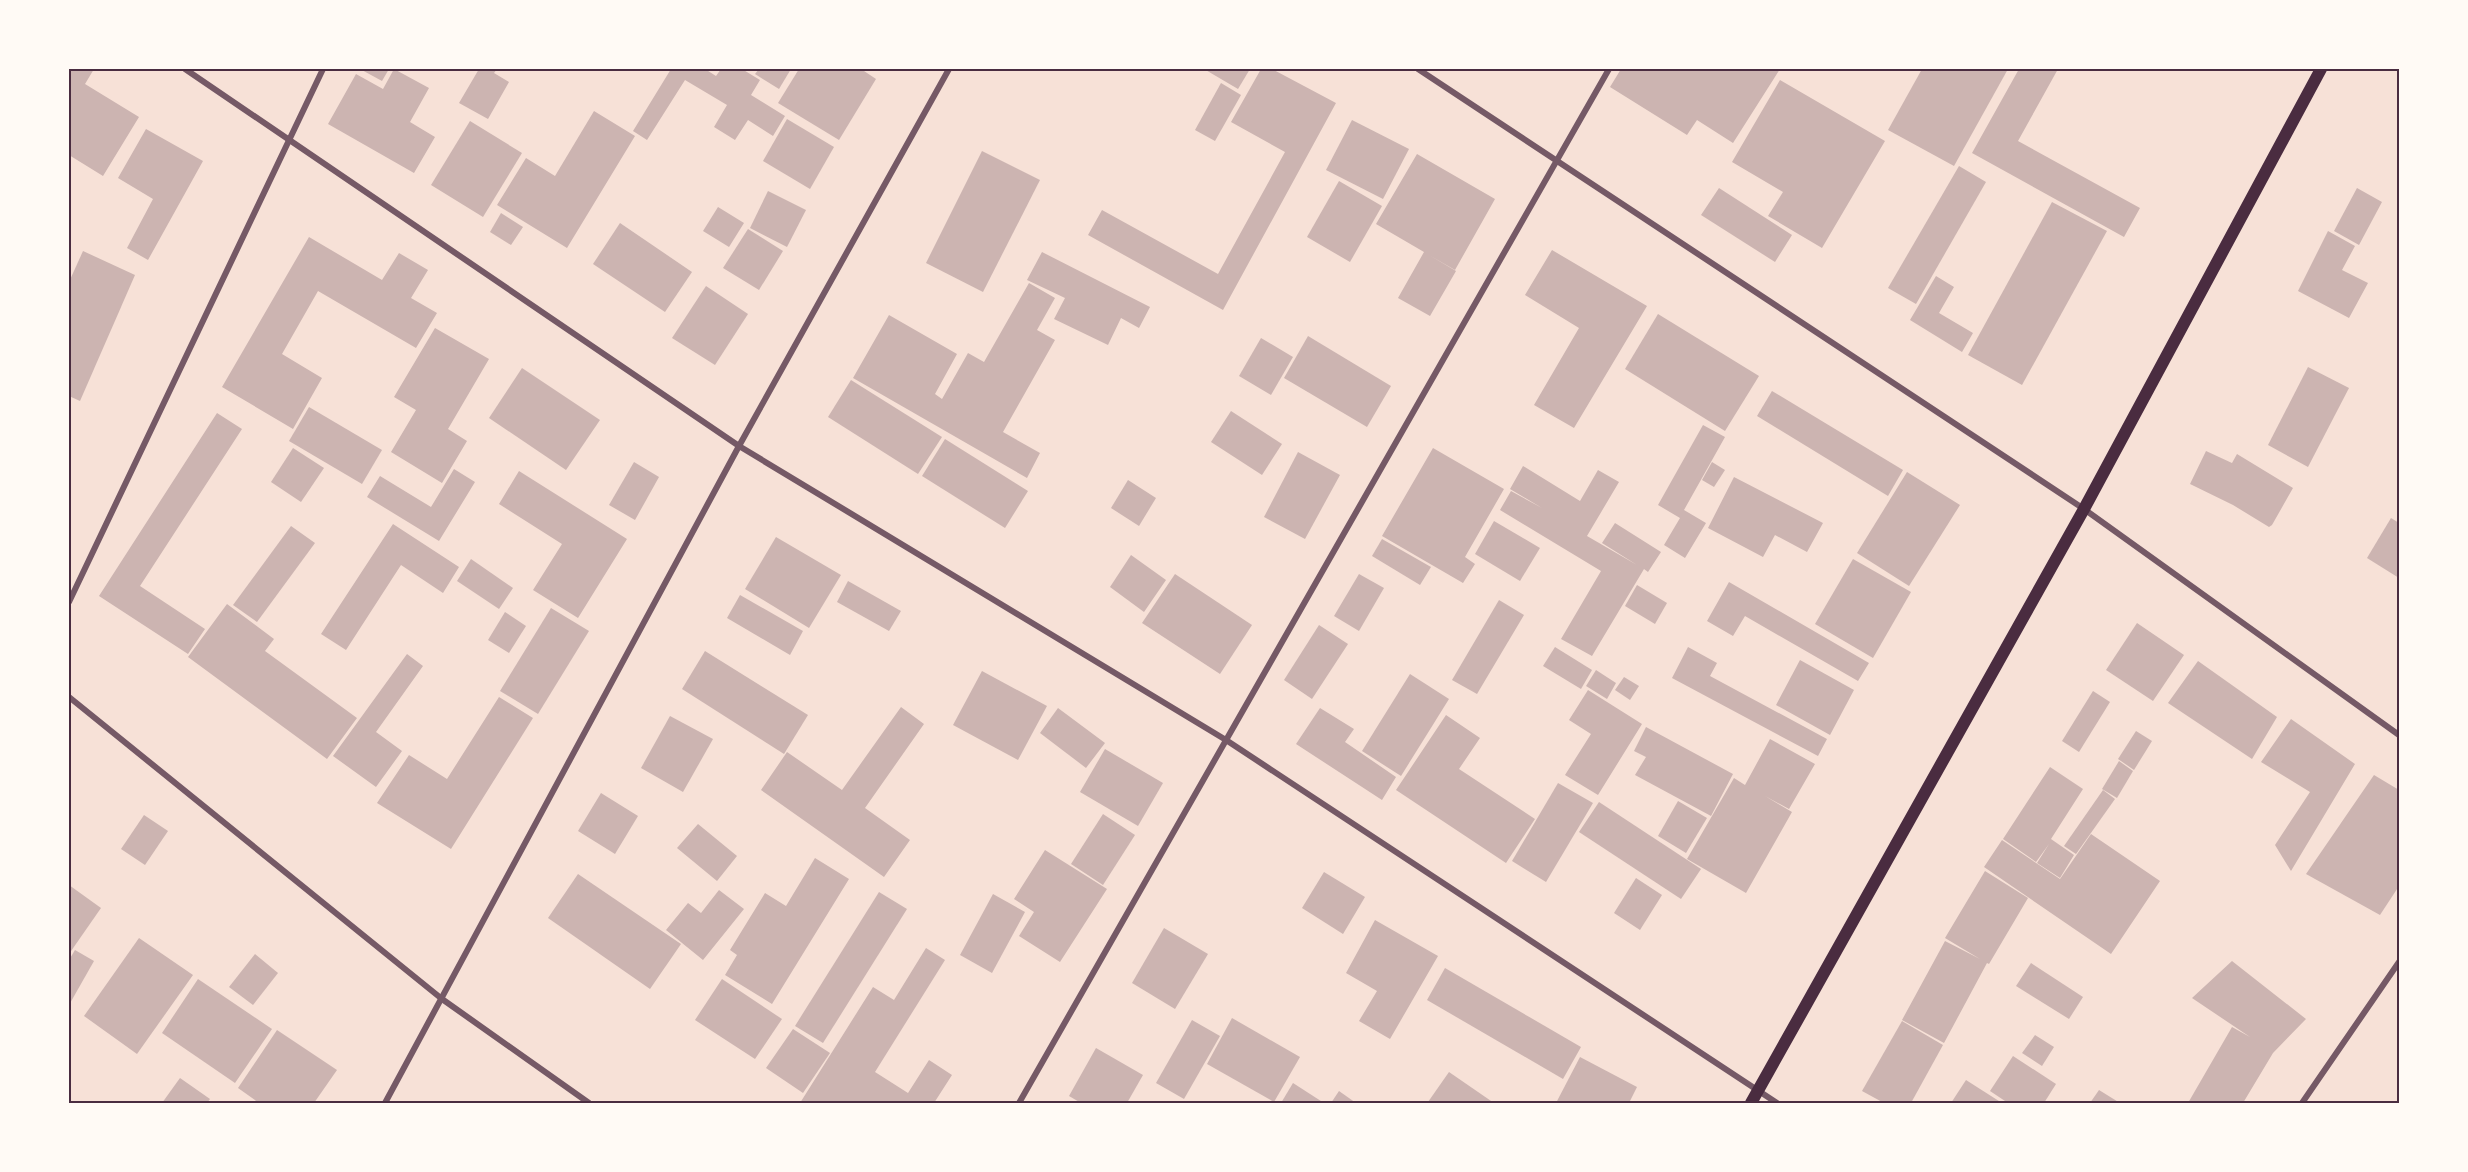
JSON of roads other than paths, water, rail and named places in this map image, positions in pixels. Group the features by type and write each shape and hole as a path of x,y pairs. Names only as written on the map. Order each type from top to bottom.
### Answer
{"main road":[{"path":"1751,1103 2084,510 2320,69"}],"street":[{"path":"186,69 739,446 1226,740 1777,1103"},
{"path":"69,602 323,69"},
{"path":"385,1103 739,446 949,69"},
{"path":"1418,69 2084,510 2399,735"},
{"path":"1019,1103 1608,69"},
{"path":"69,697 442,999 589,1103"},
{"path":"2302,1103 2399,962"}]}
